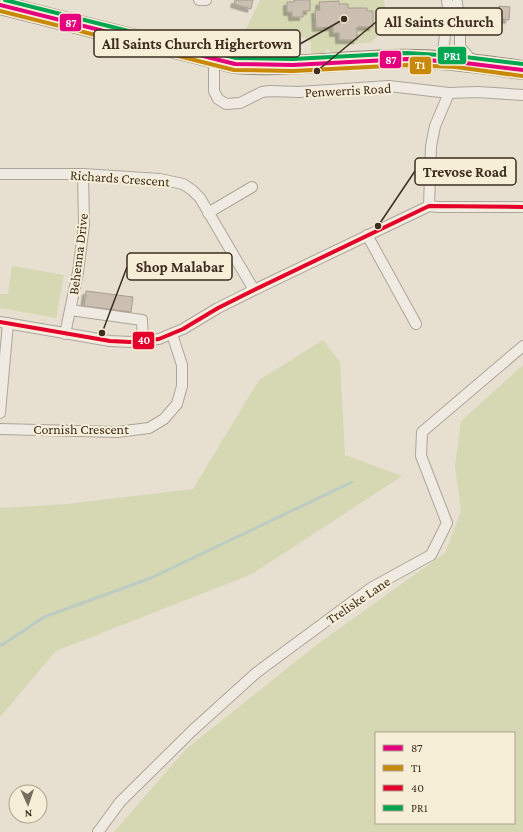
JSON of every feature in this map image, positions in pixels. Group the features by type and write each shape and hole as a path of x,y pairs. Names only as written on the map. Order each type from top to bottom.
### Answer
{"highway":[{"path":"0,5 214,60 267,66 390,59 448,62 523,70"}],"street":[{"path":"199,0 206,0"},
{"path":"447,0 448,62"},
{"path":"448,62 456,2"},
{"path":"456,2 460,25 460,47 476,65"},
{"name":"Penwerris Road","path":"214,60 214,91 218,99 226,104 236,104 262,92 299,92 389,86 449,93 478,92 523,95"},
{"path":"429,206 432,146 435,126 449,93"},
{"name":"Richards Crescent","path":"0,174 83,174 160,178 183,184 200,198 254,290"},
{"name":"Behenna Drive","path":"65,334 78,272 84,225 83,174"},
{"path":"208,213 252,187"},
{"path":"0,412 4,323 110,341 143,342 172,334 254,290 429,206 523,208"},
{"path":"367,235 416,324"},
{"path":"70,310 142,320 143,342"},
{"name":"Cornish Crescent","path":"0,429 117,432 149,428 164,419 177,404 182,386 182,365 172,334"},
{"name":"Treliske Lane","path":"98,832 120,802 193,730 256,673 372,588 431,555 447,523 421,456 422,432 523,346"}],"green space":[{"path":"260,0 384,0 385,8 381,9 378,36 370,43 345,46 337,53 332,53 327,49 324,56 311,55 311,42 304,37 296,40 274,40 273,35 268,32 264,32 265,51 254,58 237,55 242,37"},
{"path":"12,266 64,275 56,318 0,308 0,294 8,294"},
{"path":"323,340 340,362 345,455 402,476 252,574 56,651 0,717 0,508 67,504 193,489 259,380"},
{"path":"523,365 523,832 114,832 186,749 319,643 445,553 461,511 455,466 461,421"}],"building":[{"path":"235,0 253,0 251,9 234,4"},
{"path":"294,0 310,0 310,11 303,11 303,17 292,17 292,12 287,12 287,2 294,2"},
{"path":"339,1 339,4 348,4 348,8 367,8 367,11 373,11 373,27 357,27 357,40 339,40 339,33 333,33 333,27 316,28 315,10 320,10 319,2"},
{"path":"499,6 510,7 509,20 498,19"},
{"path":"86,291 133,297 131,312 84,306"}],"waterway":[{"path":"0,644 2,645 44,617 151,578 352,482"}],"transit line":[{"name":"PR1","path":"5,0 236,58 293,59 407,53 457,56 523,64"},
{"name":"87","path":"0,5 235,64 293,65 407,59 457,62 523,70"},
{"name":"T1","path":"0,11 234,70 293,71 407,65 456,67 522,76"},
{"name":"40","path":"429,206 523,207"},
{"name":"40","path":"0,322 110,341 130,342 159,339 183,329 218,308 254,290 429,206"}],"place":[{"name":"All Saints Church Highertown","path":"344,19"},
{"name":"All Saints Church","path":"317,71"},
{"name":"Trevose Road","path":"378,226"},
{"name":"Shop Malabar","path":"102,333"}]}
